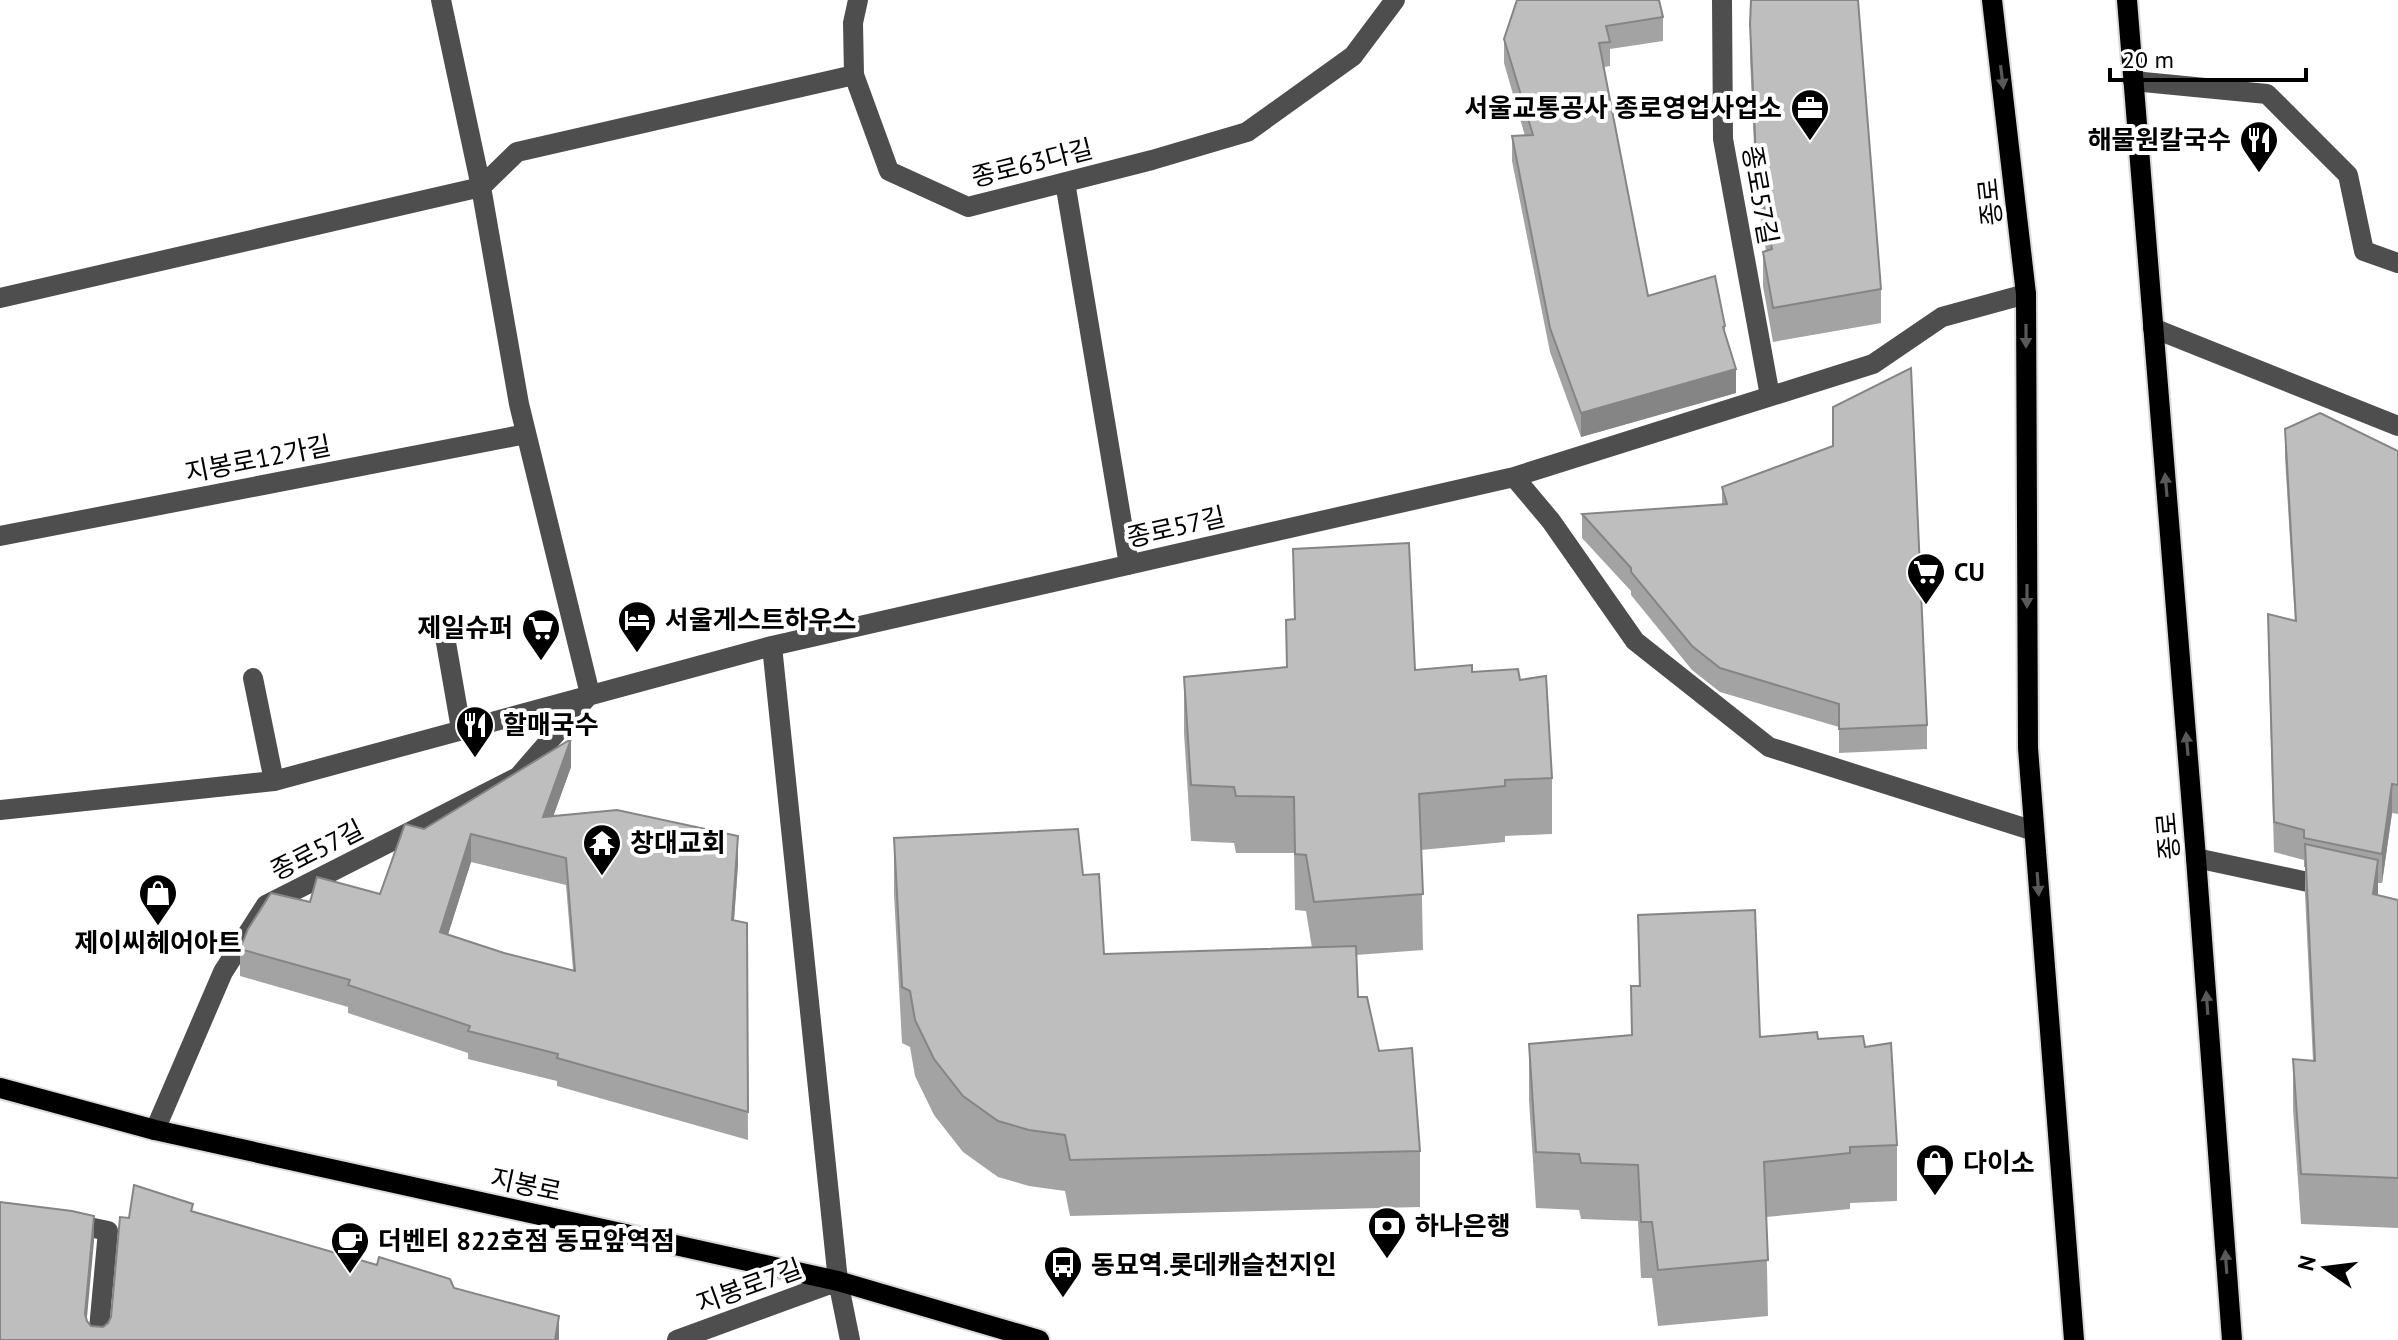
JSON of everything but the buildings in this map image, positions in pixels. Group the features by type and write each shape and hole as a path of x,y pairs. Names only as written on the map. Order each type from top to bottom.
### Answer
{"main road":[{"name":"종로","path":"1992,0 2026,294 2028,748 2074,1340"},
{"name":"종로","path":"2127,0 2232,1340"},
{"name":"지봉로","path":"0,1088 155,1130 838,1281 1039,1340"}],"street":[{"path":"441,0 481,187 526,434 590,694"},
{"name":"종로63다길","path":"858,0 853,23 854,75 889,171 968,207 1247,132 1353,56 1395,0"},
{"name":"종로57길","path":"1722,0 1723,139 1770,396"},
{"path":"0,298 481,187 517,152 854,75"},
{"path":"2133,81 2267,94 2348,175 2364,251 2398,263"},
{"path":"1065,182 1129,565"},
{"name":"종로57길","path":"0,810 274,781 772,646 1514,477 1873,364 1942,317 2026,294"},
{"path":"2153,328 2398,426"},
{"name":"지봉로12가길","path":"0,536 526,434"},
{"path":"1514,477 1551,521 1635,641 1769,747 2034,831"},
{"path":"444,631 461,729"},
{"path":"772,646 838,1281 850,1340"},
{"path":"253,678 274,781"},
{"name":"종로57길","path":"155,1130 223,972 266,905 518,777 590,694"},
{"path":"2196,858 2355,892"},
{"path":"46,1217 108,1231 98,1340"},
{"name":"지봉로7길","path":"677,1340 838,1281"}],"place":[{"name":"서울교통공사 종로영업사업소","path":"1810,142"},
{"name":"해물원칼국수","path":"2259,174"},
{"name":"CU","path":"1926,606"},
{"name":"서울게스트하우스","path":"637,654"},
{"name":"제일슈퍼","path":"541,662"},
{"name":"할매국수","path":"475,759"},
{"name":"창대교회","path":"602,877"},
{"name":"제이씨헤어아트","path":"158,927"},
{"name":"다이소","path":"1935,1197"},
{"name":"하나은행","path":"1387,1260"},
{"name":"더벤티 822호점 동묘앞역점","path":"350,1275"},
{"name":"동묘역.롯데캐슬천지인","path":"1063,1299"}]}
